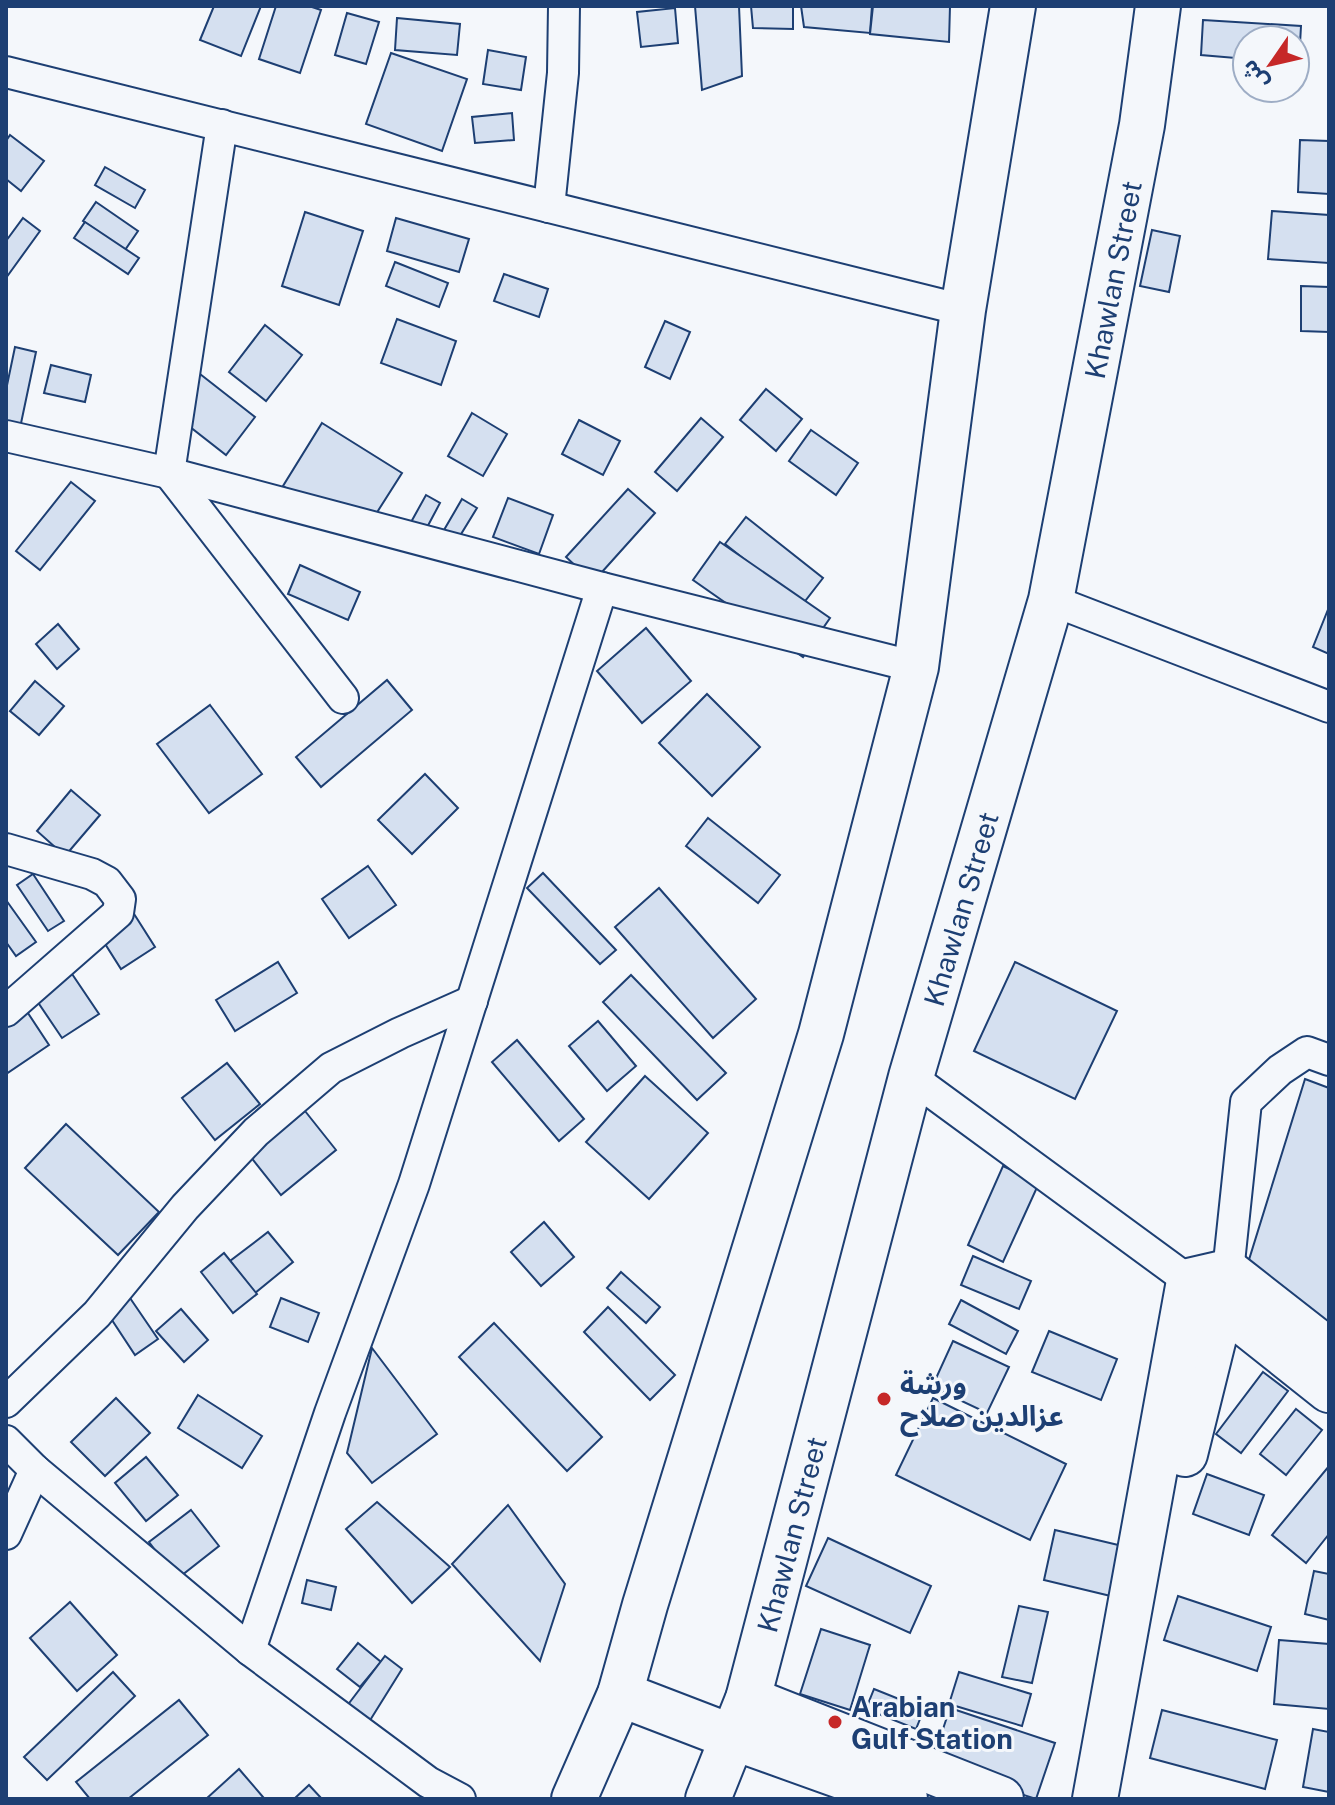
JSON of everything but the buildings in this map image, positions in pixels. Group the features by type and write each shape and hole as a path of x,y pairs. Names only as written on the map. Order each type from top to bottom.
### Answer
{"main road":[{"path":"574,1799 620,1694 821,1034 916,667 963,310 1013,6"},
{"name":"Khawlan Street","path":"708,1799 740,1718 911,1077 1051,600 1142,125 1158,6"},
{"path":"1213,1286 1329,1351"},
{"path":"1213,1286 1329,1390"},
{"path":"1095,1799 1213,1286"},
{"path":"1123,1799 1162,1547 1213,1286"},
{"path":"620,1694 740,1718 1001,1799"},
{"path":"740,1718 905,1799"}],"street":[{"path":"549,207 563,73 564,6"},
{"path":"6,72 963,310"},
{"path":"222,125 169,473 343,698"},
{"path":"6,436 169,473 602,588 916,667"},
{"path":"250,1650 330,1413 414,1184 602,588"},
{"path":"1051,600 1329,707"},
{"path":"6,849 92,874 107,882 120,899 118,913 6,1011"},
{"path":"6,1402 97,1314 185,1207 256,1132 331,1068 472,1001"},
{"path":"911,1077 1213,1286 1246,1102 1280,1070 1307,1052 1329,1060"},
{"path":"6,1441 35,1470 250,1650 428,1782 460,1799"},
{"path":"6,1534 35,1470"}],"place":[{"name":"ورشة عزالدين صلاح","path":"884,1399"},
{"name":"Arabian Gulf Station","path":"835,1722"}]}
